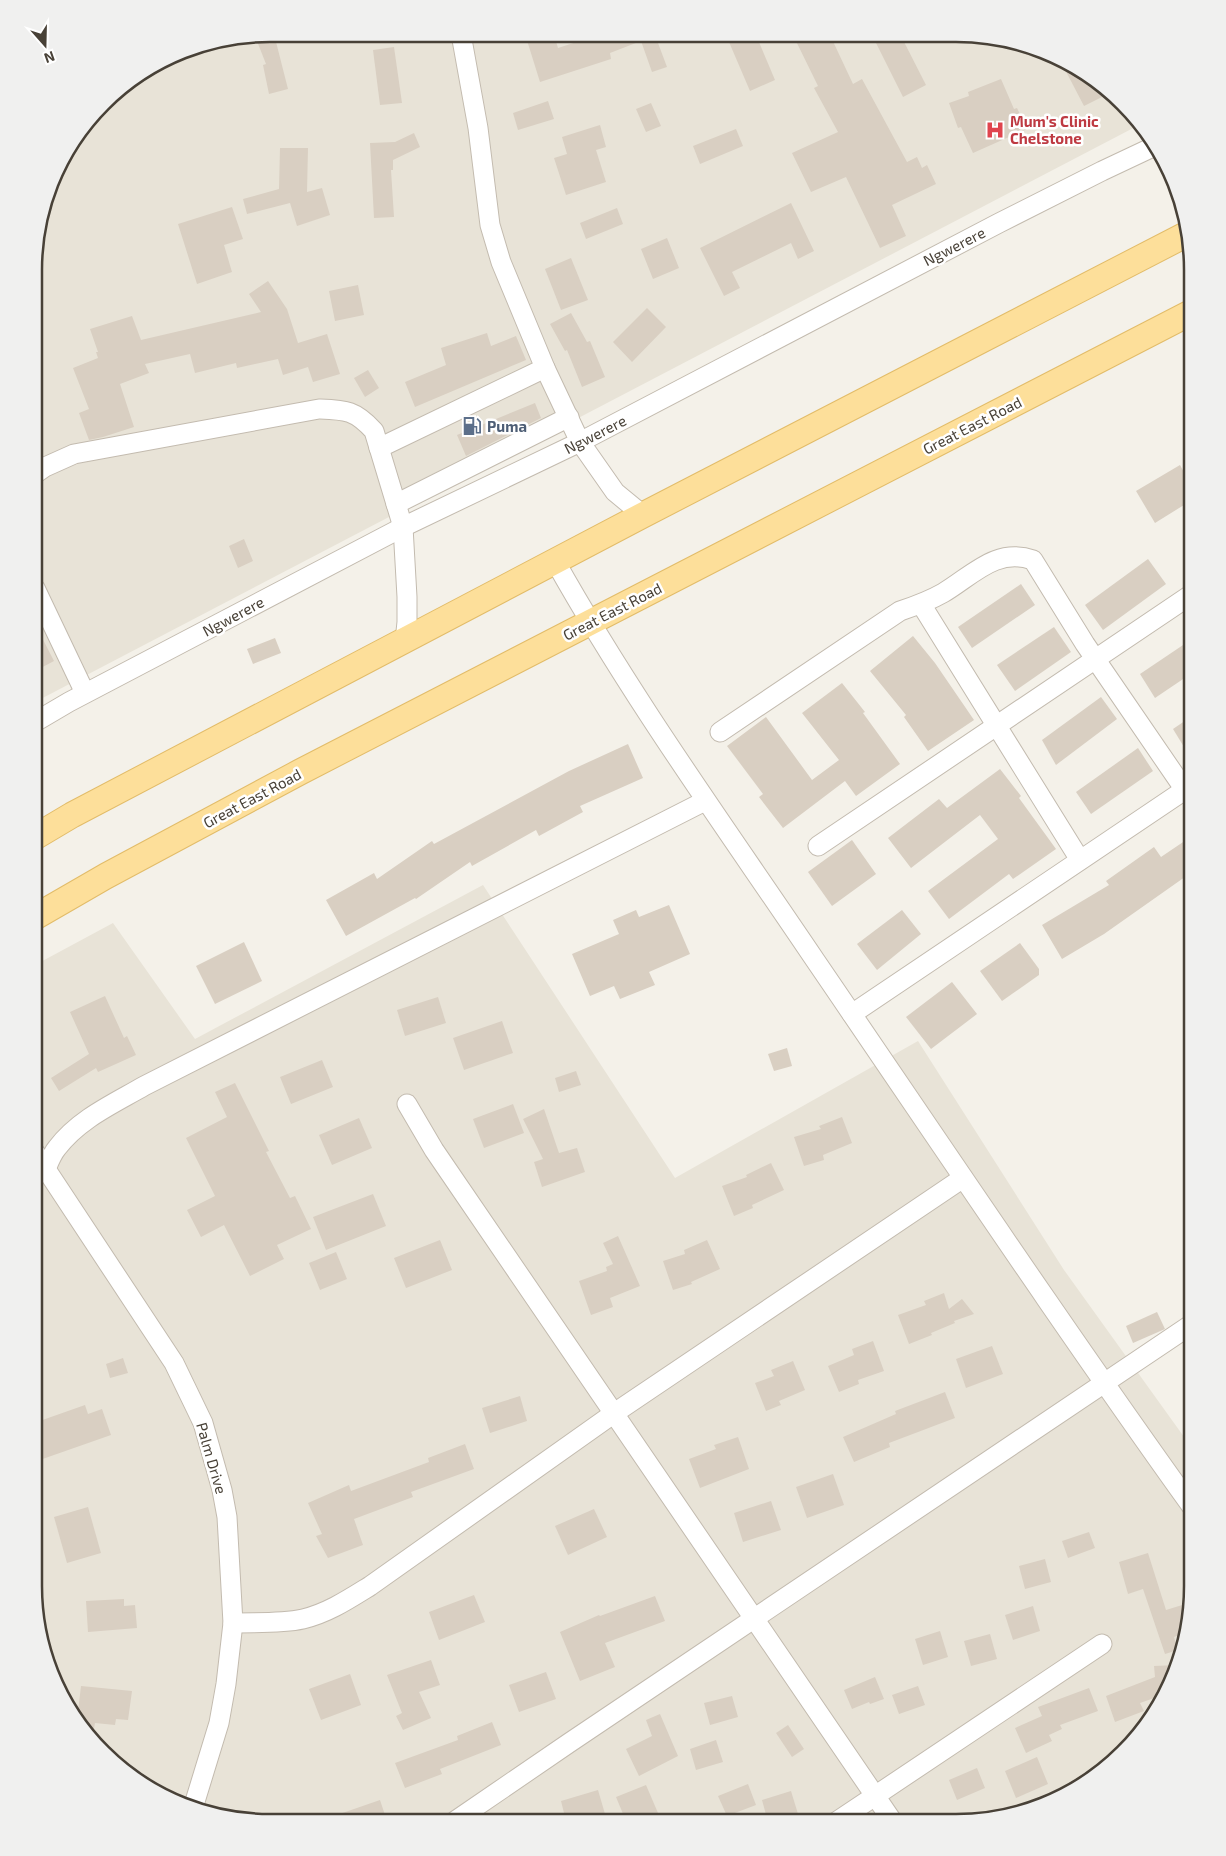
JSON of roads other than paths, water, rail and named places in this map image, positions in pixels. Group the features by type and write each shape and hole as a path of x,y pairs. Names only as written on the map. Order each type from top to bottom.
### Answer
{"main road":[{"path":"42,832 643,515 1181,237"},
{"name":"Great East Road","path":"42,912 291,777 1184,316"}],"street":[{"path":"462,42 478,128 490,225 502,262 545,368 580,442 615,492 643,515"},
{"name":"Ngwerere","path":"42,718 86,693 403,527 580,442 1016,214 1148,149"},
{"path":"379,448 545,368"},
{"path":"42,469 74,454 319,409 346,410 363,419 374,431 403,527 407,597 407,622 404,641"},
{"path":"396,504 568,417"},
{"path":"720,732 900,611 944,593 980,568 1009,556 1022,556 1033,560 1095,659 1184,781"},
{"path":"555,561 590,622 705,801 1104,1384 1184,1497"},
{"path":"818,846 1184,599"},
{"path":"42,602 86,693"},
{"path":"921,604 1080,860"},
{"path":"852,1014 1184,790"},
{"path":"46,1169 56,1150 72,1132 97,1113 144,1086 705,801"},
{"path":"407,1104 440,1158 613,1414 888,1814"},
{"name":"Palm Drive","path":"42,1163 174,1363 203,1422 215,1460 227,1517 233,1623 226,1684 219,1723 195,1800"},
{"path":"233,1623 273,1622 304,1618 339,1605 370,1586 613,1414 963,1178"},
{"path":"465,1814 1184,1329"},
{"path":"848,1814 1102,1644"}],"place":[{"name":"Mum's Clinic Chelstone","path":"995,130"},
{"name":"Puma","path":"472,426"}]}
